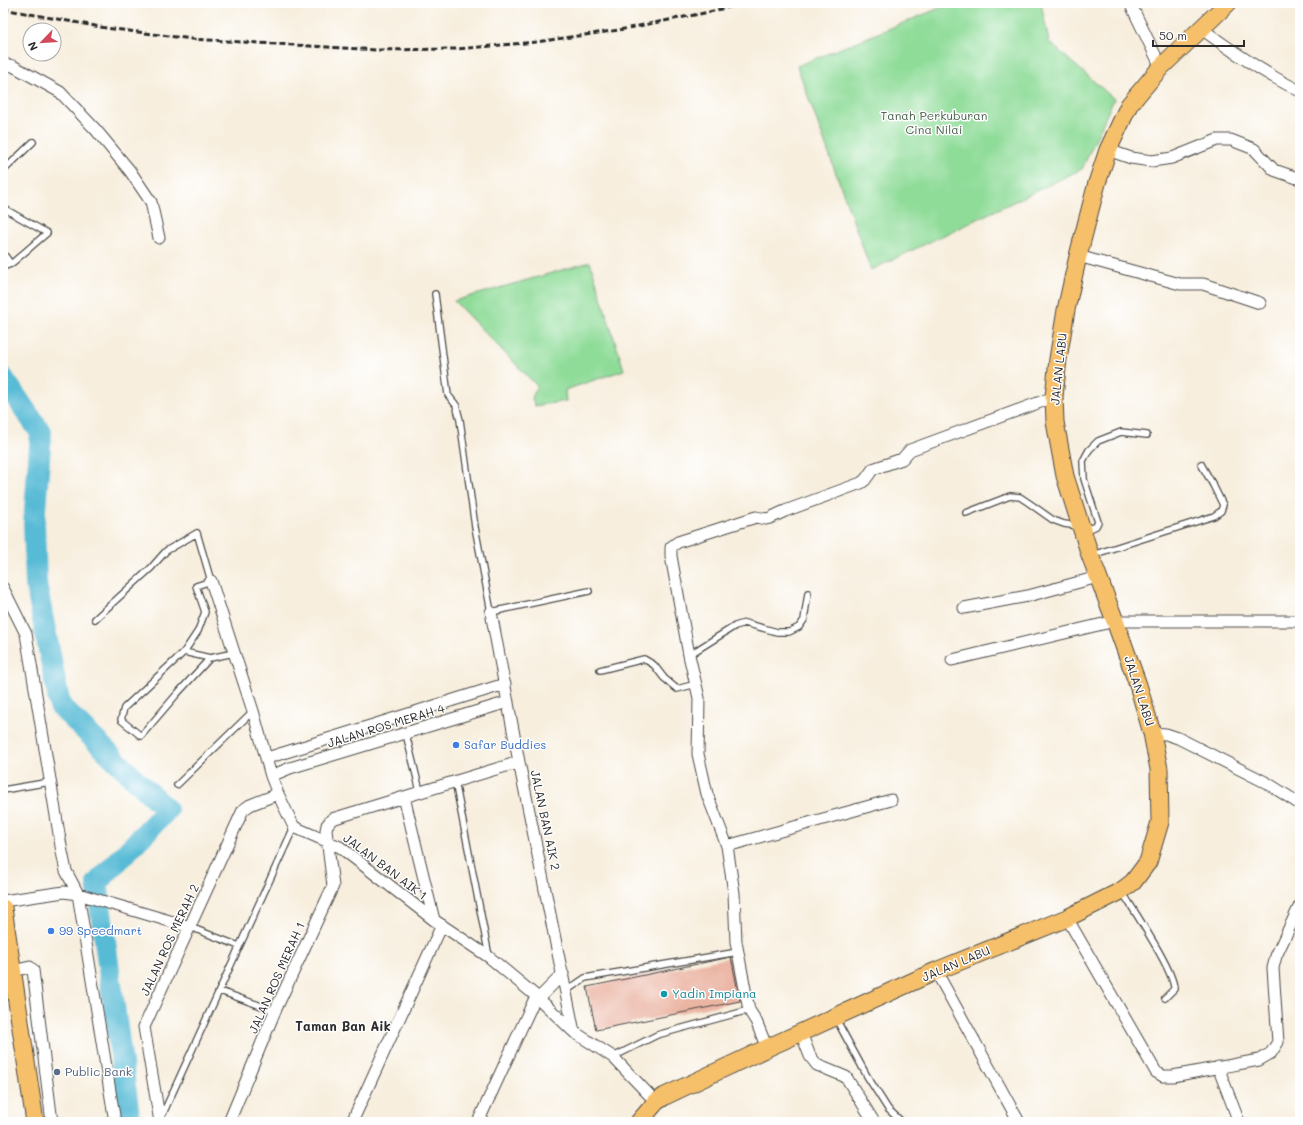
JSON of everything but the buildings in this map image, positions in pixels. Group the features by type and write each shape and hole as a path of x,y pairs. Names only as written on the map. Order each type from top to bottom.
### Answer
{"main road":[{"name":"JALAN LABU","path":"639,1122 656,1102 665,1096 936,971 1067,918 1122,891 1133,882 1148,862 1160,822 1159,769 1152,733 1138,685 1090,555 1065,476 1055,422 1054,397 1058,359 1066,310 1097,183 1108,150 1129,105 1161,68 1228,3"},
{"path":"3,908 8,960 35,1122"}],"street":[{"path":"1130,3 1161,68"},
{"path":"1202,29 1235,53 1289,86 1300,91"},
{"path":"3,64 13,66 60,92 96,130 130,171 151,202 159,238"},
{"path":"1108,150 1131,158 1152,161 1172,158 1217,140 1231,140 1254,149 1274,170 1300,179"},
{"path":"1078,256 1180,284 1203,284 1260,303"},
{"path":"767,1048 756,1021 749,1010 736,942 734,894 728,846 707,794 698,754 699,698 670,556 671,547 678,542 756,517 766,519 770,518 785,511 862,483 874,469 902,459 910,450 1054,397"},
{"path":"964,608 1028,596 1098,577"},
{"path":"212,580 253,711 271,776 294,827"},
{"path":"3,588 26,634 66,871 83,896 115,1122"},
{"name":"JALAN BAN AIK 2","path":"491,612 519,762 574,1032"},
{"path":"952,660 1115,621 1300,621"},
{"path":"267,758 505,684"},
{"name":"JALAN ROS MERAH 4","path":"271,776 303,764 508,702"},
{"path":"1152,733 1166,734 1178,738 1210,753 1268,783 1300,804"},
{"name":"JALAN ROS MERAH 1","path":"229,1122 275,1012 334,886 326,842 327,825 332,819 519,762"},
{"name":"JALAN ROS MERAH 2","path":"160,1122 144,1027 243,810 250,805 278,794"},
{"path":"352,1122 438,922 404,797"},
{"path":"728,846 891,800"},
{"name":"JALAN BAN AIK 1","path":"294,827 340,847 438,922 489,957 574,1032 613,1057 656,1102"},
{"path":"3,901 64,892 190,926"},
{"path":"1067,918 1156,1072 1163,1076 1173,1076 1259,1060 1271,1053 1278,1042 1273,968 1276,956 1300,905"},
{"path":"8,960 26,967 30,967 33,970 52,1122"},
{"path":"936,971 1018,1122"},
{"path":"478,1122 537,998 563,974"},
{"path":"801,1033 810,1056 817,1065 846,1077 874,1122"},
{"path":"1218,1067 1239,1122"}],"lane":[{"path":"3,171 33,142"},
{"path":"3,208 47,234 11,264 3,267"},
{"path":"3,253 11,264"},
{"path":"435,294 448,395 456,404 460,420 475,527 491,612 589,591"},
{"path":"966,513 1010,496 1020,497 1053,520 1064,524 1092,528 1096,526 1098,522 1084,478 1083,461 1088,450 1098,441 1121,432 1147,435"},
{"path":"1090,555 1214,516 1221,511 1223,505 1214,485 1201,464"},
{"path":"95,619 151,568 166,551 197,533 212,580 196,586 205,612 198,631 184,652 124,708 121,720 141,736 210,658"},
{"path":"689,655 735,626 745,623 777,632 789,632 799,627 804,620 808,593"},
{"path":"184,652 210,658 234,653"},
{"path":"600,670 644,659 654,665 664,678 677,689 696,684"},
{"path":"177,785 253,711"},
{"path":"406,734 420,792"},
{"path":"455,781 489,957"},
{"path":"3,790 50,782"},
{"path":"160,1122 220,991 238,946 294,827"},
{"path":"1122,891 1152,941 1172,979 1174,989 1165,998"},
{"path":"190,926 238,946"},
{"path":"566,991 585,978 738,952"},
{"path":"220,991 275,1012"},
{"path":"613,1057 657,1035 749,1010"},
{"path":"835,1017 867,1076 888,1109 902,1122"}],"green space":[{"name":"Tanah Perkuburan Cina Nilai","path":"952,3 1041,3 1049,42 1114,99 1082,169 871,270 797,66"},
{"path":"590,262 624,370 565,390 566,401 535,406 532,398 537,386 454,301"}],"waterway":[{"path":"3,378 41,433 34,523 36,584 60,706 167,810 97,883 130,1122"}],"railway":[{"path":"3,9 106,28 192,39 377,50 457,49 536,42 619,30 709,12 744,3"}],"place":[{"name":"Safar Buddies","path":"456,745"},
{"name":"99 Speedmart","path":"51,931"},
{"name":"Yadin Impiana","path":"664,994"},
{"name":"Public Bank","path":"57,1072"}],"district":[{"name":"Taman Ban Aik","path":"343,1026"}]}
